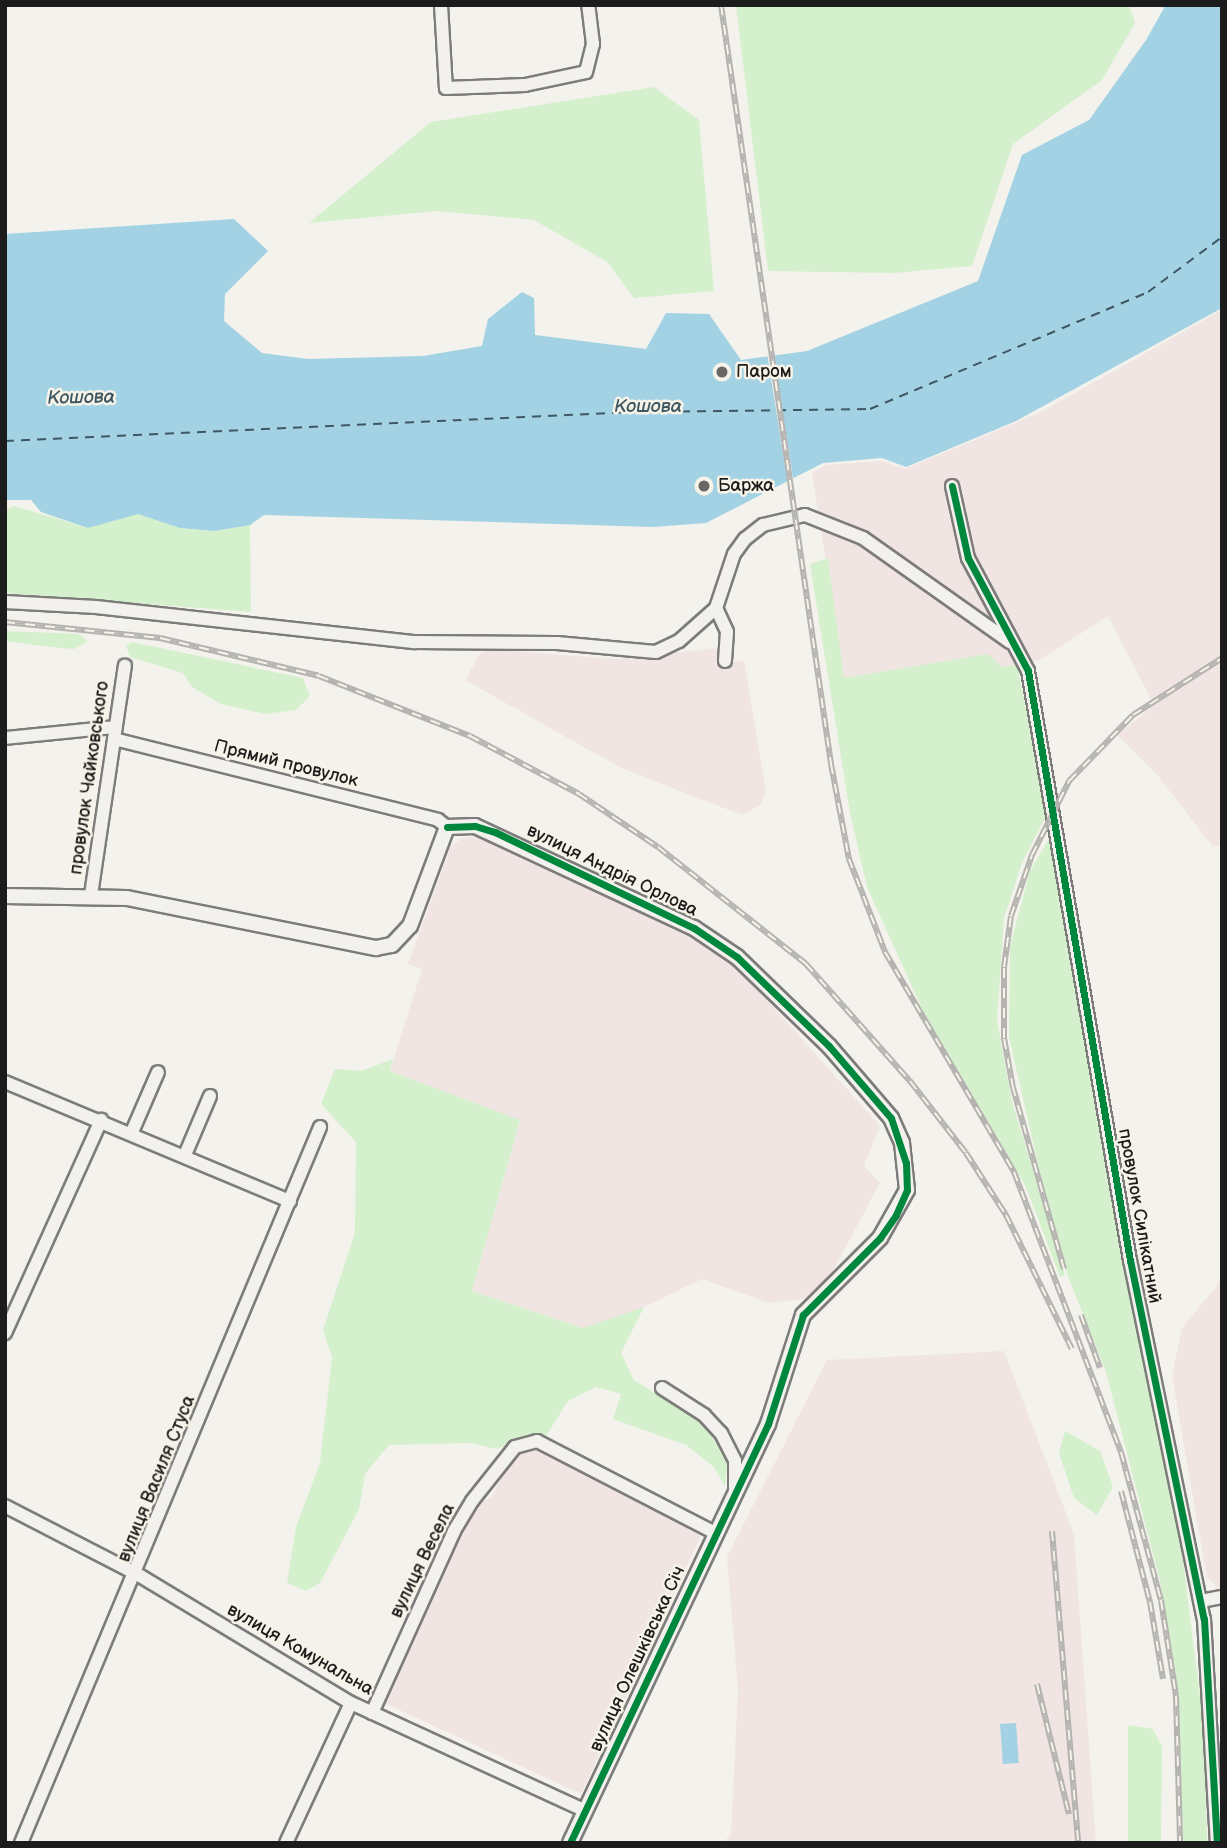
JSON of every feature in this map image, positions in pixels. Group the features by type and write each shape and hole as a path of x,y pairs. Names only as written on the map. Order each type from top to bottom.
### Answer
{"street":[{"path":"441,5 446,88 525,85 586,72 593,44 588,5"},
{"name":"провулок Силікатний","path":"952,486 968,558 1028,671 1130,1261 1201,1601 1217,1776 1217,1843"},
{"path":"5,603 96,607 415,642 557,643 656,652 680,641 716,608 734,554 745,539 763,524 805,515 863,538 1013,645"},
{"path":"716,608 727,632 726,661"},
{"name":"провулок Чайковського","path":"91,895 125,666"},
{"name":"Прямий провулок","path":"5,738 115,733 438,820 447,827"},
{"name":"вулиця Андрія Орлова","path":"447,827 475,826 495,832 694,928 737,957 829,1046 891,1118 902,1143 907,1190 896,1215 870,1248 803,1315 768,1424 735,1490"},
{"path":"5,896 91,895 354,946 393,945 410,926 447,827"},
{"path":"132,1132 158,1072"},
{"path":"5,1082 132,1132 290,1201"},
{"path":"185,1155 210,1096"},
{"path":"5,1334 102,1120"},
{"name":"вулиця Василя Стуса","path":"21,1843 137,1574 320,1126"},
{"path":"662,1388 704,1415 721,1433 735,1461 735,1490"},
{"name":"вулиця Весела","path":"372,1713 454,1531 472,1501 515,1447 537,1441 715,1532"},
{"name":"вулиця Олешківська Січ","path":"570,1843 735,1490"},
{"name":"вулиця Комунальна","path":"5,1506 137,1574 351,1703 584,1810"},
{"path":"1201,1601 1222,1597"},
{"path":"286,1843 351,1703"}],"shaded area":[{"path":"1222,310 1222,844 1213,847 1158,776 1117,735 1154,705 1108,616 1040,660 1003,667 988,655 844,678 812,473 825,465 882,461 905,469 1041,412"},
{"path":"721,648 728,663 744,660 766,792 761,804 742,815 621,768 465,680 480,654 490,649 614,659"},
{"path":"483,836 690,935 731,960 880,1126 864,1166 880,1183 830,1276 803,1299 769,1303 702,1279 644,1307 583,1328 472,1291 520,1120 390,1071 422,969 408,964 451,846 463,838"},
{"path":"1222,1279 1222,1586 1219,1588 1207,1578 1172,1376 1182,1328"},
{"path":"1004,1351 1074,1534 1096,1843 723,1843 731,1834 738,1690 727,1557 827,1360"},
{"path":"541,1448 703,1531 581,1794 382,1702 458,1532 479,1503 491,1498 515,1451"}],"green space":[{"path":"736,5 1129,5 1135,23 1102,80 1013,144 972,266 894,273 768,271"},
{"path":"654,87 699,120 714,291 634,298 607,262 534,220 437,211 309,223 431,122"},
{"path":"14,506 88,528 139,513 180,528 214,531 250,525 251,612 5,593 5,510"},
{"path":"828,558 844,678 988,654 1003,667 1017,664 1047,814 1022,863 1004,918 997,1020 1012,1102 1065,1275 1060,1277 1026,1187 924,1013 867,887 850,813 810,564"},
{"path":"5,631 78,634 88,641 74,649 42,646 5,641"},
{"path":"132,642 303,678 310,696 296,710 265,714 221,704 192,687 183,673 130,657 126,646"},
{"path":"1053,832 1123,1262 1181,1545 1204,1728 1207,1843 1183,1843 1178,1692 1161,1585 1106,1372 1067,1274 1047,1204 1009,1037 1010,946 1030,871"},
{"path":"393,1059 390,1071 520,1120 472,1291 583,1328 644,1307 621,1353 634,1380 698,1420 728,1456 725,1486 714,1467 686,1445 613,1419 621,1394 596,1387 568,1401 546,1436 528,1435 497,1449 470,1443 389,1445 365,1474 359,1509 320,1583 306,1591 287,1583 296,1527 320,1463 332,1357 323,1330 355,1233 356,1142 321,1104 335,1069 361,1071"},
{"path":"1065,1431 1100,1451 1113,1487 1097,1515 1074,1498 1059,1453"},
{"path":"1128,1725 1153,1729 1162,1747 1161,1843 1128,1843"}],"water":[{"name":"Кошова","path":"1161,5 1222,5 1222,308 1016,421 906,467 882,458 823,463 706,523 653,527 264,515 250,525 214,531 180,528 138,514 88,528 41,512 31,500 5,500 5,234 234,219 268,251 225,294 224,321 262,353 308,359 423,356 482,346 488,319 522,292 534,298 535,335 646,349 666,313 709,314 741,360 807,351 978,281 1022,155 1089,120 1146,40 1164,8"},
{"path":"1016,1723 1019,1763 1003,1764 1000,1724"}],"pier":[{"path":"773,352 794,482 788,483 767,353"}],"ferry route":[{"path":"5,441 633,412 870,409 1148,292 1222,237"}],"railway":[{"path":"721,5 831,764 849,859 885,952 1014,1172 1121,1452 1161,1600 1176,1696 1180,1843"},
{"path":"5,622 160,638 319,676 470,736 579,794 658,847 806,964 910,1081 966,1153 1006,1215 1072,1349"},
{"path":"1064,1269 1013,1088 1004,1038 1004,967 1011,916 1032,855 1069,781 1133,715 1222,658"},
{"path":"1081,1315 1100,1368"},
{"path":"1121,1491 1150,1602 1163,1679"},
{"path":"1052,1531 1078,1843"},
{"path":"1037,1684 1069,1814"}],"cycle path":[{"path":"952,486 968,558 1028,671 1130,1260 1204,1619 1217,1843"},
{"path":"447,827 475,826 495,832 694,928 737,957 829,1046 891,1118 906,1163 907,1190 896,1215 880,1238 803,1315 768,1424 570,1843"}],"place":[{"name":"Паром","path":"722,372"},
{"name":"Баржа","path":"704,486"}]}
